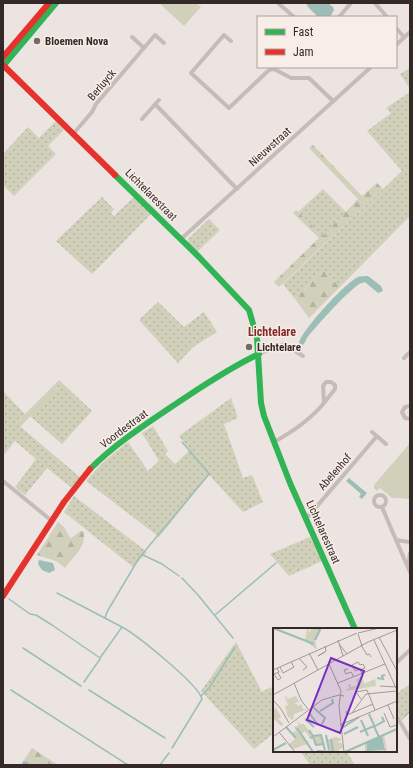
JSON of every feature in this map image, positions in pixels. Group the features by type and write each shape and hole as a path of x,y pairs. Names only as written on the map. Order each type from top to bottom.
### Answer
{"street":[{"path":"3,57 49,3"},
{"path":"3,66 56,3"},
{"path":"278,3 293,16"},
{"path":"340,16 351,3"},
{"path":"374,3 386,16"},
{"path":"397,29 404,37"},
{"path":"397,44 410,32"},
{"path":"231,41 224,35 191,73 229,108 269,70 274,69 291,78 309,78 333,101"},
{"name":"Berluyck","path":"74,133 92,112 96,104 143,52 144,48 155,36 164,43"},
{"path":"132,37 144,48"},
{"name":"Lichtelarestraat","path":"3,66 74,133 228,286 249,310 257,338 262,409 306,519 355,628"},
{"name":"Nieuwstraat","path":"181,240 370,68"},
{"path":"142,119 159,100"},
{"path":"155,104 237,189"},
{"path":"259,354 284,344 303,356"},
{"path":"404,358 410,352"},
{"name":"Voordestraat","path":"4,594 74,489 116,445 229,369 259,354"},
{"path":"274,442 305,423 324,403 335,390 334,385 331,382 326,382 323,386 324,403"},
{"path":"410,406 405,408 402,412 405,418 410,419"},
{"path":"372,432 386,444"},
{"name":"Abelenhof","path":"306,519 377,436"},
{"path":"3,481 52,521"},
{"path":"382,508 410,572"},
{"path":"396,540 410,542"},
{"path":"408,567 410,553"},
{"path":"397,662 410,650"},
{"path":"397,717 410,739"}],"green space":[{"path":"159,3 196,3 201,7 184,26"},
{"path":"410,68 410,89 400,74"},
{"path":"410,92 410,216 340,287 323,270 295,299 283,284 402,171 367,131 391,113 386,108"},
{"path":"56,121 64,130 48,146 56,154 14,196 3,185 3,154 28,127 39,138"},
{"path":"313,145 362,196 377,183 383,189 279,287 274,282 319,238 293,213 296,210 323,236 358,199 309,148"},
{"path":"323,189 346,212 323,237 298,212"},
{"path":"102,197 114,209 111,213 114,216 134,197 151,214 92,274 56,241"},
{"path":"209,219 220,230 197,252 188,243 188,239"},
{"path":"323,270 340,287 309,318 295,299"},
{"path":"158,302 184,327 204,312 217,332 193,347 178,363 139,320"},
{"path":"59,380 92,411 62,444 30,416 58,387 55,384"},
{"path":"55,384 58,387 20,427 16,423"},
{"path":"3,391 25,414 16,423 81,478 72,488 47,468 25,495 15,487 36,459 15,441 3,456"},
{"path":"231,398 238,418 224,424 243,478 252,475 263,502 243,512 209,475 159,537 86,481 101,464 128,442 148,471 159,461 142,433 153,426 168,451 165,454 175,464 190,450 179,436"},
{"path":"410,443 410,485 398,498 392,498 380,488 377,491 374,488 374,485"},
{"path":"410,485 410,499 398,498"},
{"path":"74,496 147,552 133,567 64,512"},
{"path":"58,522 64,527 70,538 80,531 83,531 84,536 82,546 65,568 56,561 37,555"},
{"path":"310,537 322,561 289,576 270,554"},
{"path":"236,642 262,692 271,687 273,690 273,734 254,749 201,691"},
{"path":"410,684 410,711 402,721 397,713 397,693"},
{"path":"32,748 58,765 24,765 22,763"},
{"path":"301,752 347,752 355,765 310,765"}],"water":[{"path":"306,3 328,3 334,10 331,16 317,16"},
{"path":"368,276 381,286 383,291 378,293 365,282 359,284 327,315 308,336 303,345 299,343 308,328 334,297 358,277"},
{"path":"349,478 367,493 362,499 359,497 361,494 346,481"},
{"path":"39,560 53,563 55,570 49,573 42,570 38,564"}],"waterway":[{"path":"105,618 107,612 139,558 209,474 182,442"},
{"path":"143,555 162,564 179,576"},
{"path":"215,615 276,563"},
{"path":"182,578 233,638"},
{"path":"57,593 122,627"},
{"path":"9,599 30,614 36,615 52,625 100,658 122,627 179,672 198,692 202,699 172,748"},
{"path":"201,696 209,688 235,647"},
{"path":"23,648 81,686"},
{"path":"84,682 100,659"},
{"path":"11,690 128,765"},
{"path":"89,690 165,738"},
{"path":"405,716 410,711"},
{"path":"160,765 169,753"},
{"path":"22,765 24,762 29,765"}],"traffic: fast":[{"path":"3,66 56,3"},
{"path":"115,175 199,257 249,310 257,338 261,403 264,416 290,483 355,628"},
{"path":"90,469 122,441 157,417 238,364 259,354"}],"traffic: jam":[{"path":"3,57 49,3"},
{"path":"3,65 115,175"},
{"path":"3,596 64,502 90,469"}],"place":[{"name":"Bloemen Nova","path":"37,41"},
{"name":"Lichtelare","path":"249,347"}],"district":[{"name":"Lichtelare","path":"272,332"}]}
